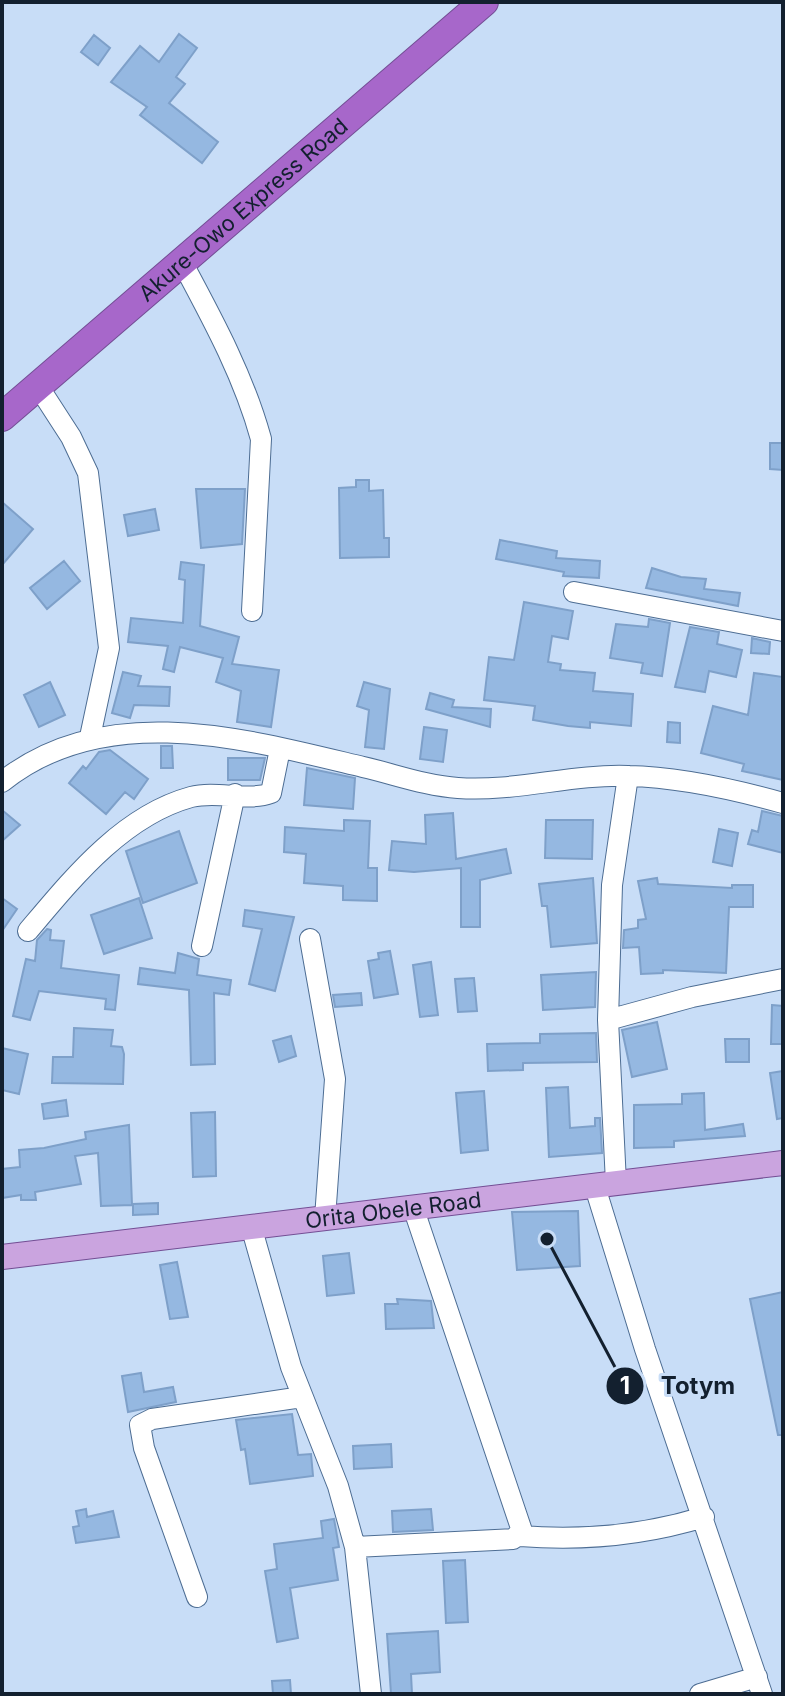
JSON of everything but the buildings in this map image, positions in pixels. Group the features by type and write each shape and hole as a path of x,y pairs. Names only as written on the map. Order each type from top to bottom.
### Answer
{"highway":[{"name":"Akure-Owo Express Road","path":"2,417 484,2"}],"main road":[{"name":"Orita Obele Road","path":"2,1257 251,1226 414,1210 783,1163"}],"street":[{"path":"183,264 222,339 254,412 261,439 252,611"},
{"path":"38,386 71,437 88,473 109,648 90,737"},
{"path":"574,592 783,631"},
{"path":"2,782 21,767 63,746 90,737 158,732 280,749 458,788 628,776 738,791 783,803"},
{"path":"28,931 85,863 122,835 173,804 192,797 271,793 280,749"},
{"path":"628,776 612,885 606,1185 645,1349 760,1686 700,1694"},
{"path":"202,946 235,794"},
{"path":"310,939 335,1079 325,1218"},
{"path":"608,1020 692,997 783,979"},
{"path":"414,1210 521,1526 520,1536"},
{"path":"251,1226 302,1397 338,1486 355,1547 371,1694"},
{"path":"197,1597 144,1448 140,1425 152,1419 302,1397"},
{"path":"355,1547 520,1536 559,1539 656,1532 704,1517"}],"place":[{"name":"Totym","path":"547,1239"}]}
